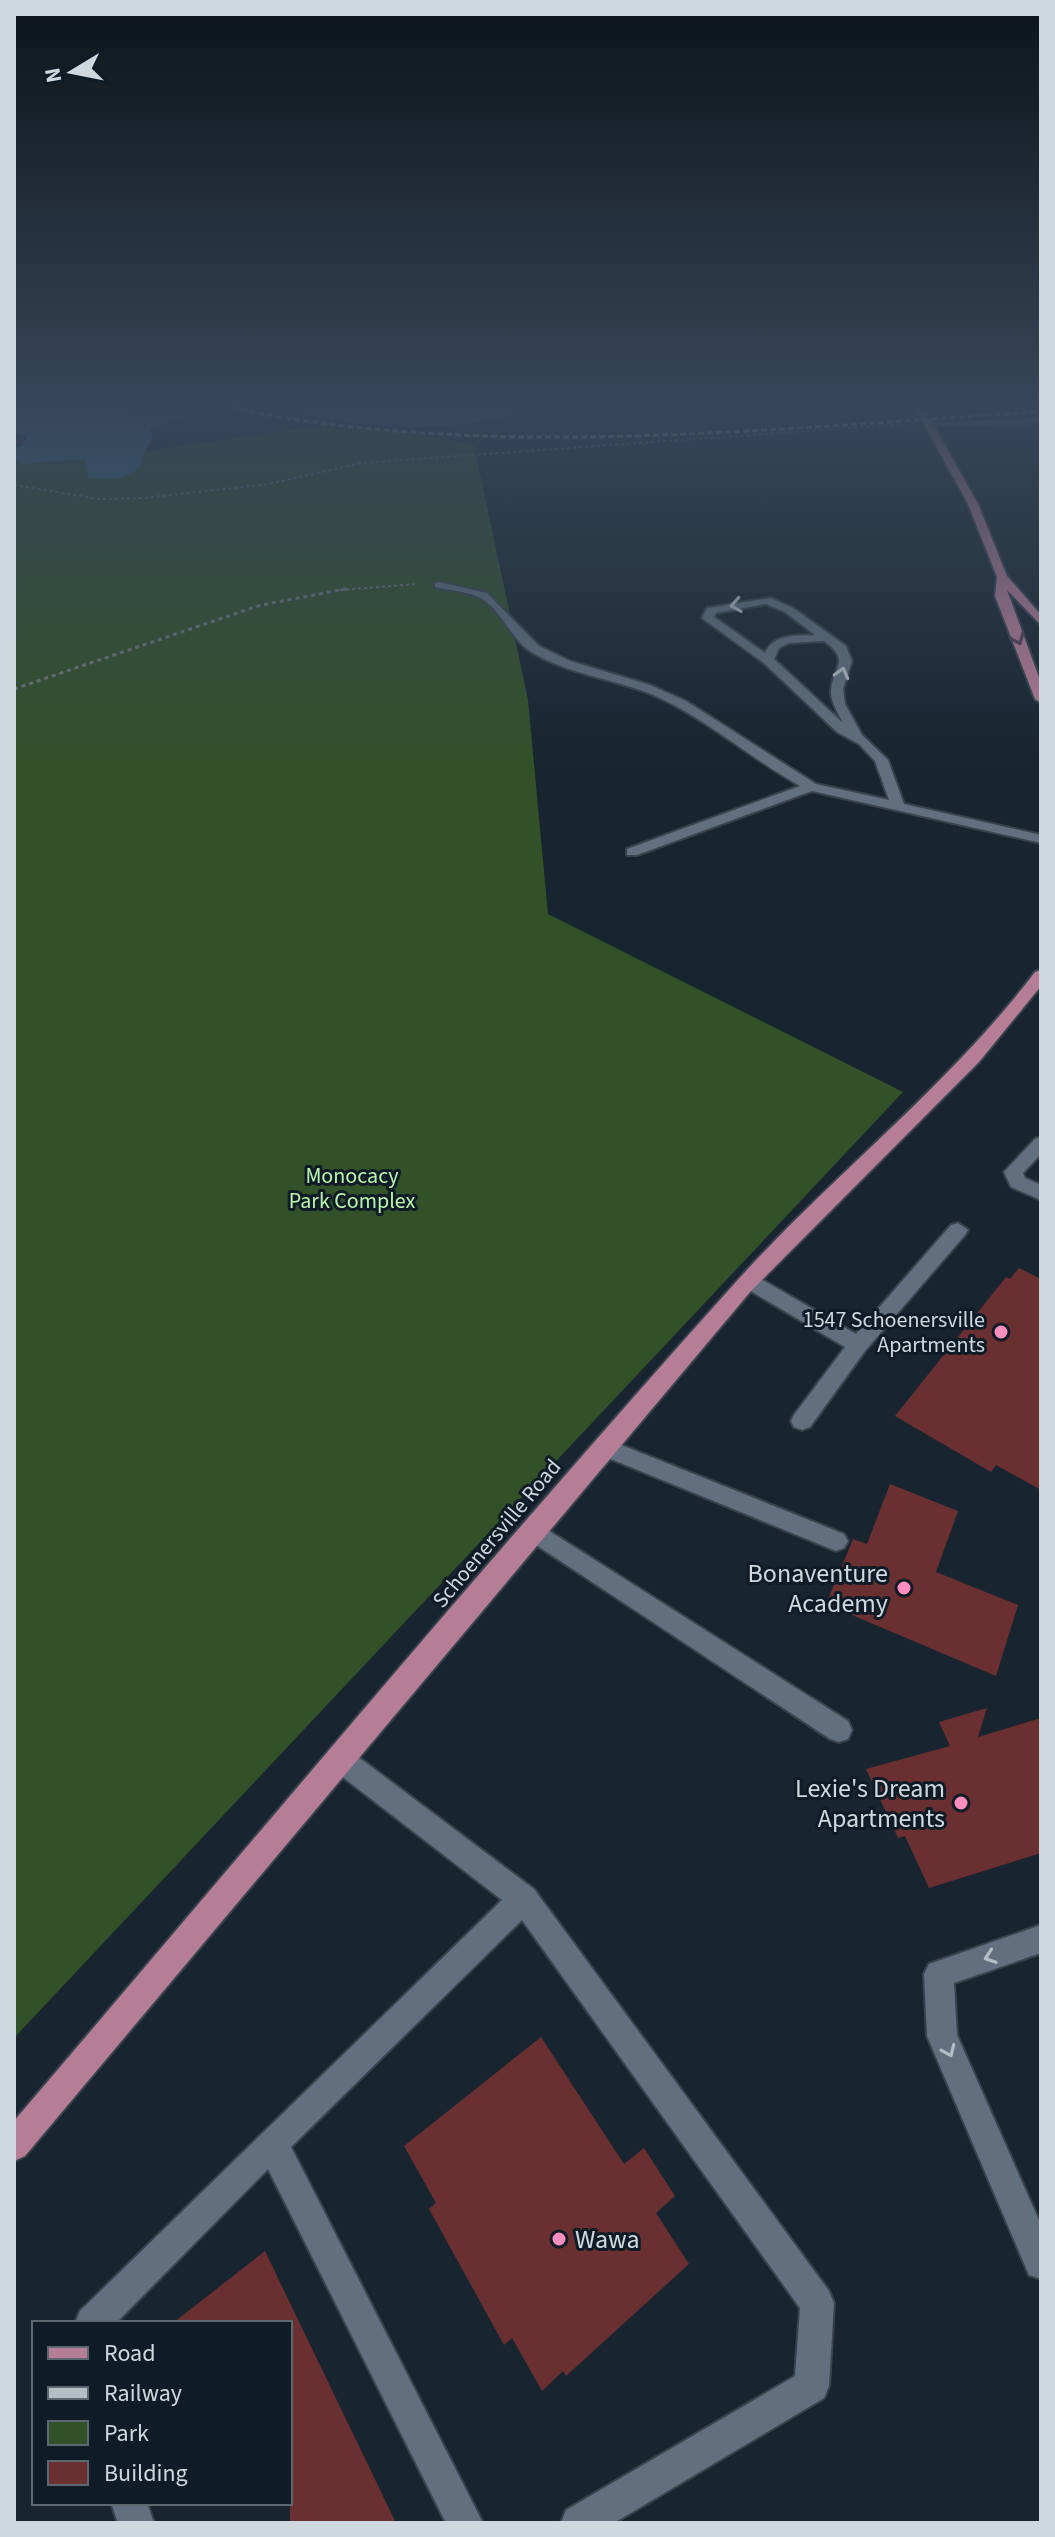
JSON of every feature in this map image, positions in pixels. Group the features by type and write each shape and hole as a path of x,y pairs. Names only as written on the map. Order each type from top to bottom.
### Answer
{"main road":[{"path":"982,526 1002,577 1041,622"},
{"path":"1002,577 1001,596 1041,699"},
{"name":"Schoenersville Road","path":"14,2145 532,1530 749,1281 967,1068 1017,1010 1041,975"}],"lane":[{"path":"439,585 478,593 495,603 504,619 533,648 603,678 658,693 698,712 783,772 811,787 1041,839"},
{"path":"856,735 842,729 768,660 708,618 711,610 767,600 789,610 842,649 846,661 837,689 839,704 856,735 881,760 898,807"},
{"path":"768,660 774,646 787,640 824,638"},
{"path":"632,852 811,787"},
{"path":"1041,1143 1013,1172 1018,1182 1041,1193"},
{"path":"802,1421 858,1345 958,1230"},
{"path":"749,1281 858,1345"},
{"path":"604,1447 836,1541"},
{"path":"532,1530 839,1730"},
{"path":"340,1759 524,1899 817,2303 812,2386 579,2523"},
{"path":"94,2321 524,1899"},
{"path":"1041,1939 939,1974 942,2036 1041,2263"},
{"path":"272,2143 465,2523"}],"path":[{"path":"14,689 261,605 355,587 439,585"}],"green space":[{"name":"Monocacy Park Complex","path":"14,526 491,526 528,700 548,914 903,1092 14,2038"}],"building":[{"name":"1547 Schoenersville Apartments","path":"1019,1268 1041,1279 1041,1490 996,1465 991,1472 895,1416 1006,1277 1010,1279"},
{"name":"Bonaventure Academy","path":"890,1484 958,1511 936,1572 1018,1605 996,1676 826,1604 853,1539 867,1544"},
{"name":"Lexie's Dream Apartments","path":"987,1708 978,1737 1041,1718 1041,1853 929,1888 905,1836 898,1838 866,1769 950,1746 939,1722"},
{"name":"Wawa","path":"541,2037 624,2164 644,2148 675,2196 656,2213 689,2264 566,2376 563,2371 542,2391 512,2338 504,2345 429,2209 436,2203 404,2146"},
{"path":"265,2251 396,2523 290,2523 292,2321 176,2321"}],"place":[{"name":"1547 Schoenersville Apartments","path":"1001,1332"},
{"name":"Bonaventure Academy","path":"904,1588"},
{"name":"Lexie's Dream Apartments","path":"961,1803"},
{"name":"Wawa","path":"559,2239"}]}
